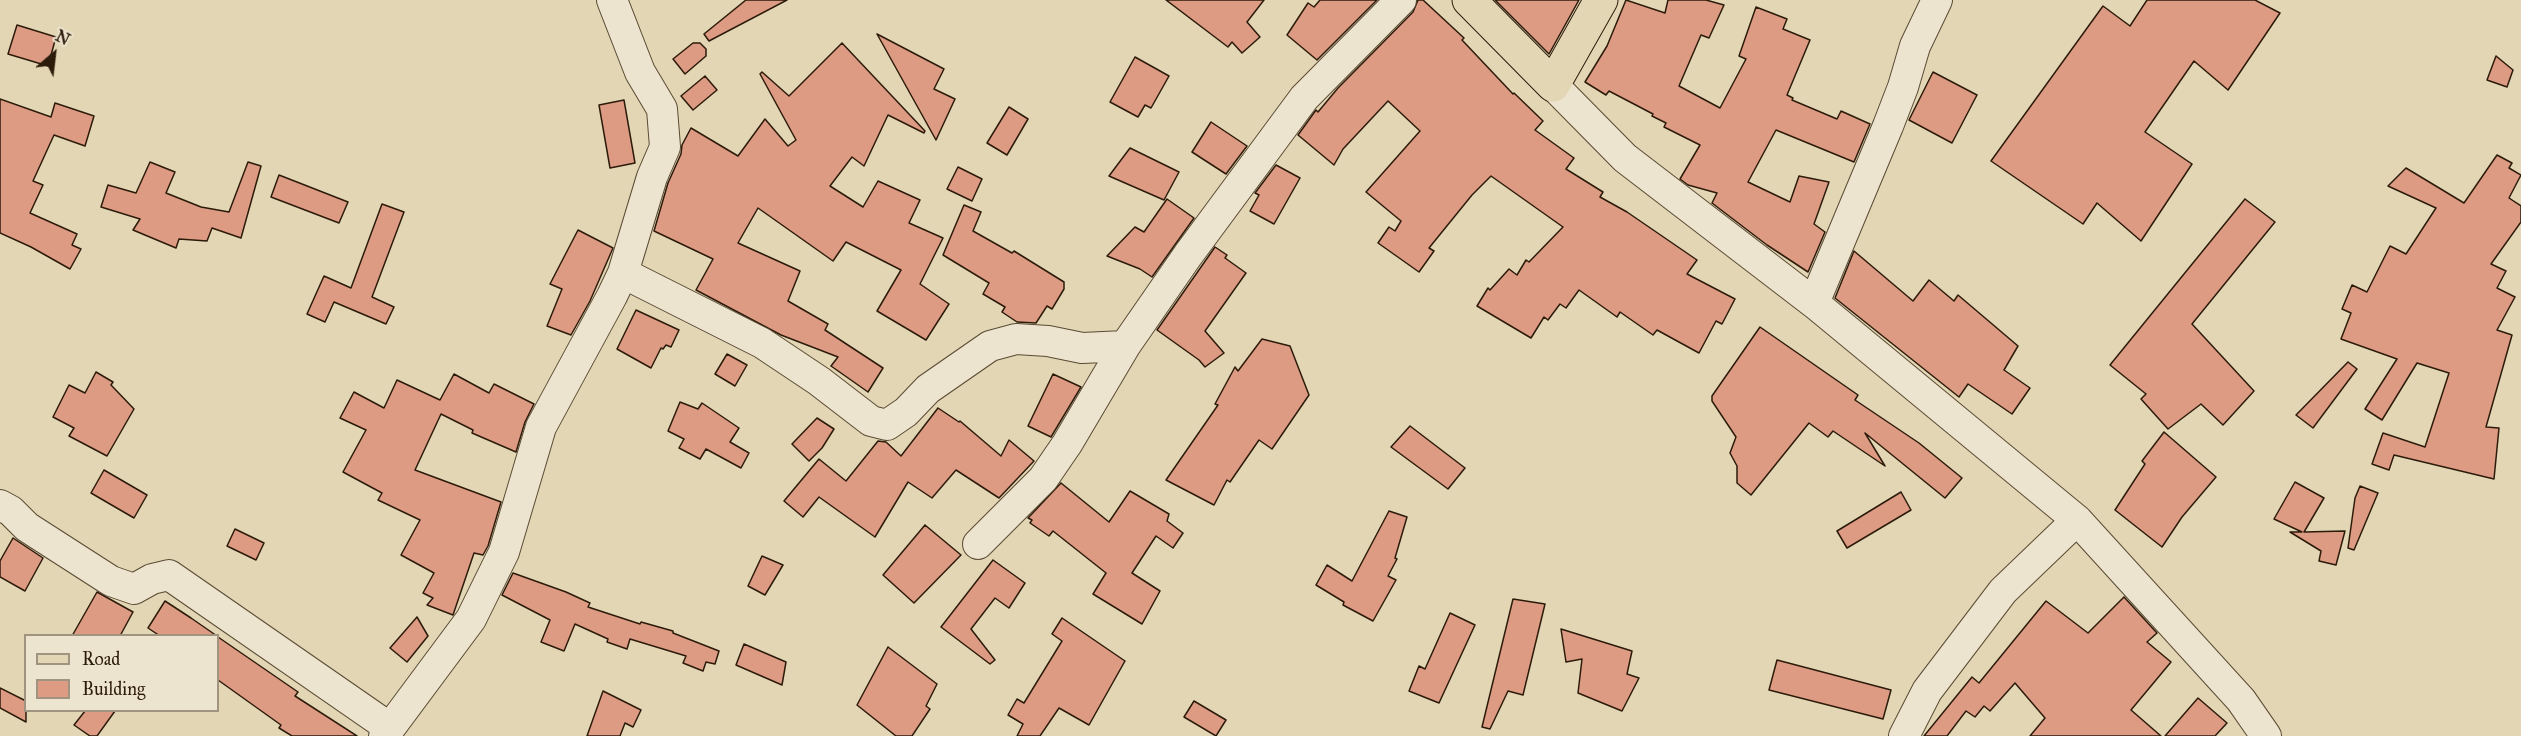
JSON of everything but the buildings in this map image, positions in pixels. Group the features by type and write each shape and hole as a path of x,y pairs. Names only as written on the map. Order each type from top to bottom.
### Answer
{"main road":[{"path":"1469,0 1553,85 1600,0"}],"street":[{"path":"0,505 44,539 111,581 134,589 152,579 170,574 387,732 471,619 504,552 541,427 623,273 652,177 665,147 662,109 640,72 612,0"},
{"path":"978,544 1043,479 1067,444 1125,346 1188,255 1304,98 1401,0"},
{"path":"1814,303 1888,126 1915,46 1937,0"},
{"path":"1553,85 1625,158 1814,303 2077,520 2241,700 2266,736"},
{"path":"623,273 762,343 819,381 871,421 887,425 906,412 928,388 990,346 1016,339 1047,341 1082,348 1125,346"},
{"path":"1904,736 1927,691 2003,591 2077,520"}]}
